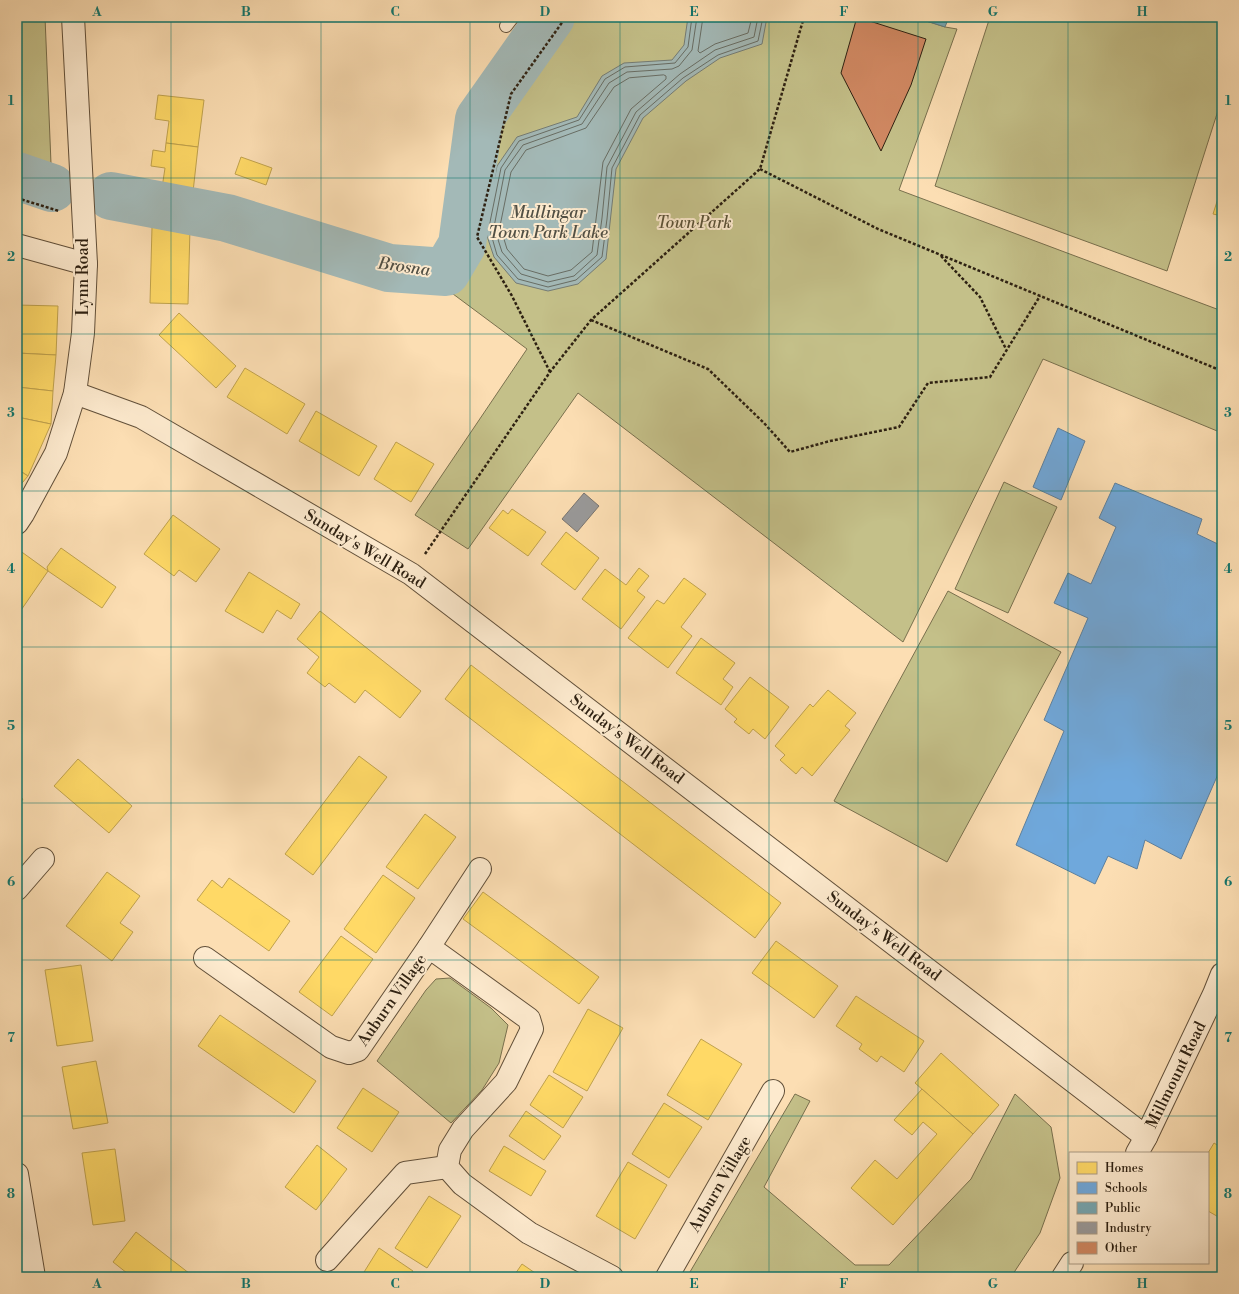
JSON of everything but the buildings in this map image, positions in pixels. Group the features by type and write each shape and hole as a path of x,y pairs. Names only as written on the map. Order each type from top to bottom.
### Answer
{"street":[{"name":"Lynn Road","path":"17,523 56,453 75,393 83,332 86,264 73,17"},
{"path":"17,245 86,264"},
{"name":"Sunday's Well Road","path":"75,393 141,417 411,574 1141,1145"},
{"path":"17,889 43,859"},
{"path":"429,947 480,869"},
{"name":"Auburn Village","path":"205,958 331,1047 349,1053 358,1050 429,947 528,1019 532,1029 506,1082 463,1129 456,1139 450,1150 447,1167"},
{"name":"Millmount Road","path":"1141,1145 1214,994 1222,974"},
{"name":"Auburn Village","path":"667,1277 773,1091"},
{"path":"327,1260 405,1173 447,1167 462,1184 529,1233 610,1277"},
{"path":"17,1174 34,1277"},
{"path":"1063,1277 1071,1264"}],"path":[{"path":"550,372 512,296 476,237 511,94 566,17"},
{"path":"411,574 550,372 590,320 760,169 804,17"},
{"path":"760,169 878,229 1222,371"},
{"path":"17,198 83,217"},
{"path":"939,254 980,297 1006,350"},
{"path":"590,320 708,368 764,423 790,452 830,441 899,427 928,383 990,377 1040,296"}],"green space":[{"path":"17,17 45,17 52,188 17,176"},
{"name":"Town Park","path":"561,17 914,17 945,27 957,29 899,190 1222,311 1222,433 1043,359 903,642 578,393 468,549 415,515 527,349 445,288 470,242 494,114"},
{"path":"990,17 1222,17 1222,98 1167,271 935,186"},
{"path":"1004,482 1057,507 1008,613 955,589"},
{"path":"948,591 1061,652 947,862 834,801"},
{"path":"450,978 491,1008 508,1025 499,1063 482,1090 451,1123 377,1061 426,990 436,979"},
{"path":"795,1094 810,1101 764,1187 855,1265 889,1265 971,1179 1015,1094 1051,1127 1060,1178 1040,1233 1011,1277 687,1277"}],"water":[{"name":"Mullingar Town Park Lake","path":"688,17 767,17 762,44 720,58 686,81 643,118 616,169 606,259 578,284 548,291 516,283 494,257 484,227 497,166 517,137 577,117 602,76 624,63 672,60 684,45"}],"waterway":[{"name":"Brosna","path":"111,196 227,218 389,268 446,272 462,245 479,119 551,17"},
{"name":"Brosna","path":"17,176 52,188"}]}
